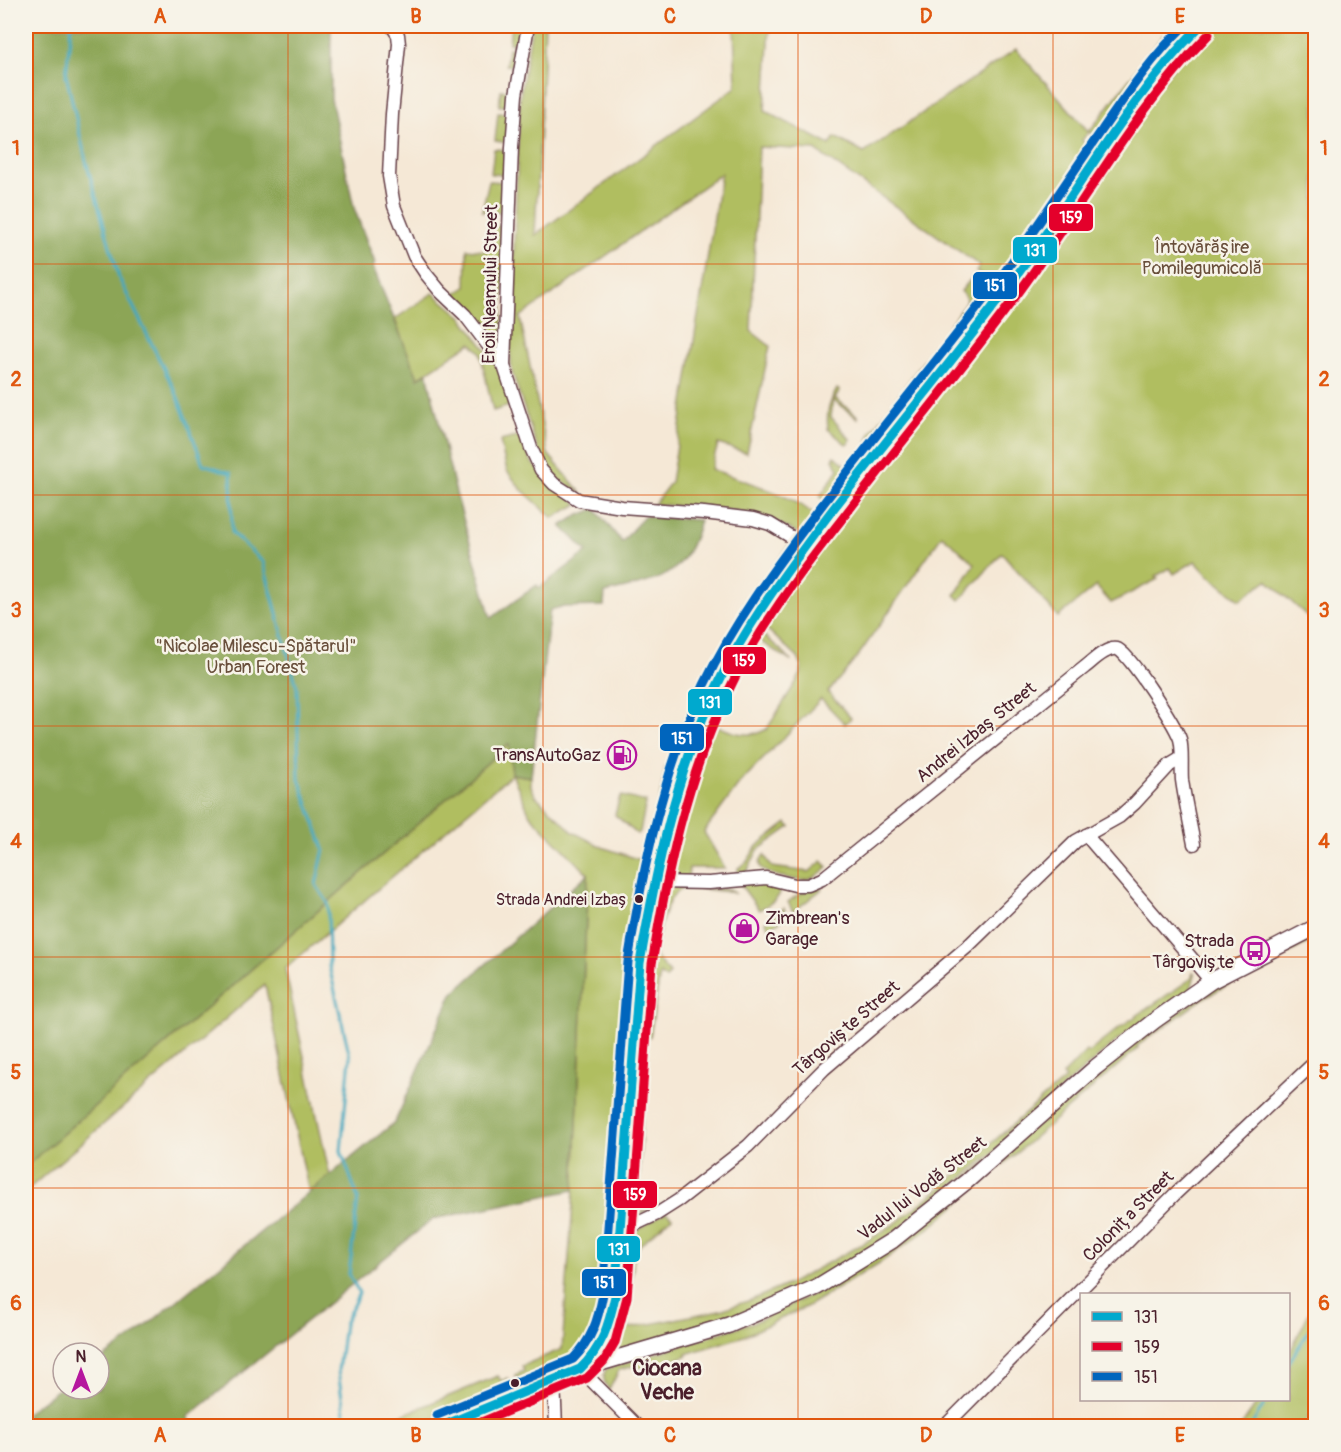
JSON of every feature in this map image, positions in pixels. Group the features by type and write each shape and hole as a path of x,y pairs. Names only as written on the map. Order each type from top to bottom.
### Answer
{"main road":[{"path":"580,1369 592,1359 604,1342 615,1296 640,963 655,882 676,798 705,712 724,672 753,621 806,546 865,466 1019,272 1167,61 1200,26"},
{"name":"Vadul lui Vodă Street","path":"442,1426 580,1369"}],"street":[{"path":"392,26 398,35 399,44 389,176 394,206 414,256 426,274 465,315 504,366"},
{"name":"Eroii Neamului Street","path":"528,26 516,95 512,147 504,366 531,448 541,470 554,484 579,500 622,507 753,519 770,524 806,546"},
{"name":"Andrei Izbaș Street","path":"655,882 717,883 766,878 795,885 808,885 822,879 1108,650 1116,648 1124,653 1169,718 1180,739 1180,759 1194,844"},
{"name":"Târgoviște Street","path":"619,1232 672,1204 747,1146 824,1069 967,946 1068,848 1086,834 1119,817 1170,765 1180,759"},
{"path":"1086,834 1211,981"},
{"name":"Vadul lui Vodă Street","path":"580,1369 729,1325 817,1287 893,1240 967,1181 1096,1067 1154,1021 1211,981 1316,927"},
{"name":"Colonița Street","path":"945,1426 1175,1194 1316,1060"},
{"path":"580,1369 637,1426"},
{"path":"554,1381 555,1426"}],"green space":[{"name":"\"Nicolae Milescu-Spătarul\" Urban Forest","path":"26,26 331,26 331,99 354,208 375,263 373,267 418,378 427,373 456,493 491,618 537,585 539,588 587,552 561,526 577,516 595,509 622,542 644,516 700,520 694,540 686,555 667,574 655,580 605,593 604,606 561,607 550,610 531,777 512,774 509,744 26,1166"},
{"path":"511,26 523,26 521,44 509,43"},
{"path":"532,26 545,26 535,235 736,87 734,26 770,26 765,111 830,145 835,137 864,153 1016,49 1089,132 1082,140 1092,153 1001,284 976,272 980,266 815,150 759,147 751,331 770,346 747,453 718,444 711,469 783,496 809,510 819,519 806,537 769,519 736,511 654,504 671,482 721,174 520,317 548,454 582,494 548,473 543,465 512,372 510,351 520,96"},
{"name":"Întovărășire Pomilegumicolă","path":"1214,26 1315,26 1315,623 1267,580 1240,600 1207,574 1195,561 1174,574 1170,568 1156,576 1158,579 1111,603 1096,586 1058,617 1002,553 960,600 955,595 975,564 942,535 856,659 828,692 851,718 845,724 821,699 740,783 704,832 725,868 689,868 688,878 661,876 683,792 707,722 744,734 767,729 801,674 798,658 759,622 910,421 1029,273 1175,64"},
{"path":"1164,34 1166,49 1139,80 1098,137 1089,132"},
{"path":"508,48 520,49 517,66 506,65"},
{"path":"501,90 512,91 509,106 499,106"},
{"path":"498,113 510,114 509,143 495,141"},
{"path":"494,149 508,150 505,175 491,174"},
{"path":"489,181 505,182 504,213 482,211"},
{"path":"489,224 505,227 501,353 453,295 466,287 467,249 486,251"},
{"path":"970,280 993,294 867,444 871,433 967,300 961,291"},
{"path":"433,293 462,317 501,370 512,405 493,411 480,352 471,343 418,378 395,319"},
{"path":"837,389 840,391 835,398 858,416 858,418 833,400 831,417 850,439 849,444 828,429 829,408"},
{"path":"521,436 532,463 578,504 553,518 520,488 507,471 500,441"},
{"path":"835,456 854,472 828,506 820,496 839,469 833,459"},
{"path":"789,545 797,550 695,724 688,727 706,682 740,616"},
{"path":"755,628 791,661 758,640 747,655 718,716 711,714"},
{"path":"510,743 512,774 285,969 330,1176 309,1193 265,985 26,1191 26,1166"},
{"path":"671,764 677,768 656,842 651,844 666,766"},
{"path":"512,774 531,777 531,786 535,795 573,832 602,847 650,863 633,961 605,1327 596,1340 576,1356 551,1368 516,1378 515,1375 524,1371 522,1366 562,1349 574,1190 588,874 530,815"},
{"path":"622,796 646,802 640,832 637,834 615,815"},
{"path":"787,823 790,827 758,850 746,873 738,878 738,868 746,863 757,846"},
{"path":"764,855 772,867 809,872 822,861 828,867 807,880 790,879 761,868 760,864"},
{"path":"588,874 574,1190 433,1219 188,1417 191,1426 26,1426 26,1413 51,1395 51,1401 111,1401 111,1352 395,1122 452,994"},
{"path":"752,882 780,886 777,898 759,910 740,884"},
{"path":"661,886 729,889 736,894 707,889 683,889 671,899 663,918 655,957 670,973 666,979 660,974 650,1036 645,1044 638,1211 649,1210 638,1216 626,1217 647,959"},
{"path":"817,887 822,889 793,912 788,902 799,894"},
{"path":"784,908 787,917 769,928 766,922"},
{"path":"1315,934 1315,939 1207,996 1137,1046 1138,1048 933,1225 881,1262 808,1306 744,1336 686,1354 687,1356 639,1369 634,1366 619,1370 609,1390 607,1387 604,1377 606,1369 757,1321 836,1283 1142,1037 1209,991"},
{"path":"1193,972 1195,974 1191,990 1125,1034 1069,1082 992,1154 885,1240 813,1284 754,1312 607,1354 618,1312 625,1241 630,1234 666,1212 672,1217 640,1245 634,1255 627,1325 631,1328 720,1310 789,1284 896,1223 940,1188 1065,1079 1063,1075 1086,1051 1088,1053 1120,1027 1192,978"},
{"path":"1315,1300 1315,1405 1304,1426 1241,1426 1258,1401 1290,1401 1290,1352"},
{"path":"498,1376 501,1381 508,1378 509,1381 497,1393 415,1426 375,1426"}],"waterway":[{"path":"71,26 66,75 87,165 119,278 177,395 203,464 231,473 232,533 263,562 297,687 299,779 324,849 316,885 328,903 329,966 350,1057 341,1151 358,1198 349,1274 359,1293 344,1324 338,1371 346,1426"},
{"path":"1316,315 1308,341 1316,362"},
{"path":"1290,1361 1316,1319"},
{"path":"1251,1426 1266,1401"}],"transit line":[{"name":"151","path":"437,1415 573,1359 590,1337 596,1321 603,1294 628,962 634,926 656,820 666,786 690,718 715,662 754,598 783,557 1001,277 1130,89 1161,50 1184,26"},
{"name":"131","path":"442,1426 580,1369 594,1353 607,1326 615,1296 640,963 646,928 660,858 678,790 701,723 727,666 768,598 830,513 1009,286 1147,87 1200,26"},
{"name":"159","path":"472,1426 587,1378 604,1361 615,1342 627,1297 652,964 658,929 689,793 713,726 739,670 765,625 810,561 1019,292 1157,94 1209,34"}],"place":[{"name":"TransAutoGaz","path":"622,755"},
{"name":"Strada Andrei Izbaș","path":"639,899"},
{"name":"Zimbrean's Garage","path":"744,928"},
{"name":"Strada Târgoviște","path":"1255,951"}],"district":[{"name":"Ciocana Veche","path":"667,1380"}]}
